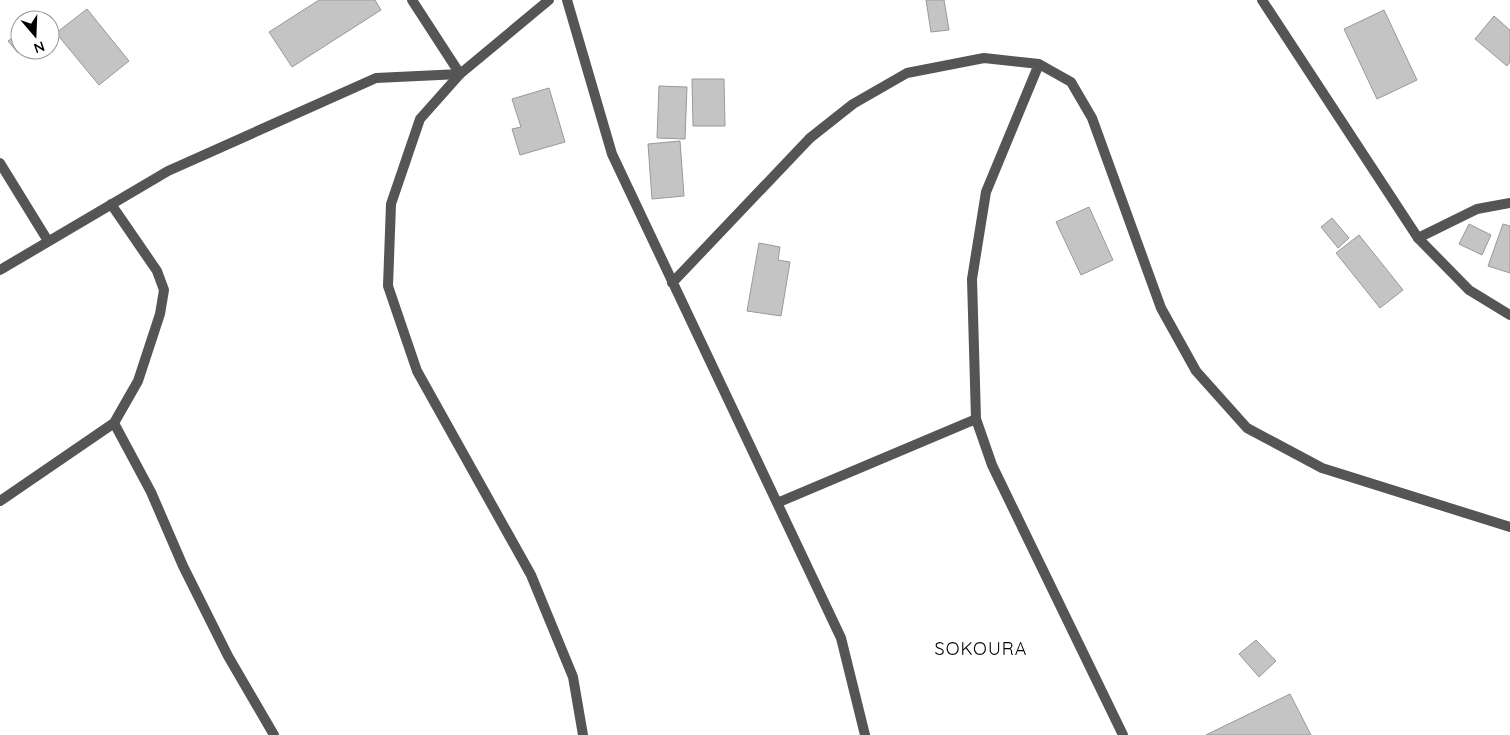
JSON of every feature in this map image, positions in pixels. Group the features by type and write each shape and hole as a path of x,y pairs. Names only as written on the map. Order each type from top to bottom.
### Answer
{"street":[{"path":"412,0 460,74"},
{"path":"549,0 460,74 420,119 391,204 388,286 417,371 531,575 573,676 583,735"},
{"path":"567,0 612,154 840,638 865,735"},
{"path":"1262,0 1418,238 1469,290 1510,315"},
{"path":"672,283 810,138 853,104 907,73 984,58 1039,64 1071,82 1092,118 1161,308 1196,371 1248,428 1322,468 1510,527"},
{"path":"1039,64 986,192 972,278 976,419 992,465 1123,735"},
{"path":"0,270 168,171 376,78 460,74"},
{"path":"0,163 48,242"},
{"path":"1418,238 1477,209 1510,203"},
{"path":"0,500 114,423 138,381 160,314 164,290 157,271 111,204"},
{"path":"777,503 976,419"},
{"path":"114,423 151,492 182,566 228,656 274,735"}],"building":[{"path":"319,0 375,0 381,10 292,67 269,32"},
{"path":"926,0 944,0 949,30 931,32"},
{"path":"87,9 129,61 99,85 60,38 60,30"},
{"path":"1384,10 1417,80 1377,99 1344,29"},
{"path":"1494,16 1510,30 1510,62 1507,66 1475,39"},
{"path":"692,79 724,79 725,126 693,126"},
{"path":"659,86 687,87 685,139 657,138"},
{"path":"549,88 565,142 520,155 512,129 521,127 512,99"},
{"path":"680,141 684,196 652,199 648,144"},
{"path":"1089,207 1113,260 1081,275 1056,222"},
{"path":"1332,218 1349,238 1338,248 1321,227"},
{"path":"1469,224 1491,235 1482,255 1459,244"},
{"path":"1503,224 1510,226 1510,273 1488,266"},
{"path":"1359,235 1403,290 1380,308 1336,253"},
{"path":"759,243 780,247 778,260 790,262 781,316 747,311"},
{"path":"1256,640 1276,661 1259,677 1239,654"},
{"path":"1290,694 1311,735 1206,735"}],"district":[{"name":"SOKOURA","path":"981,648"}]}
